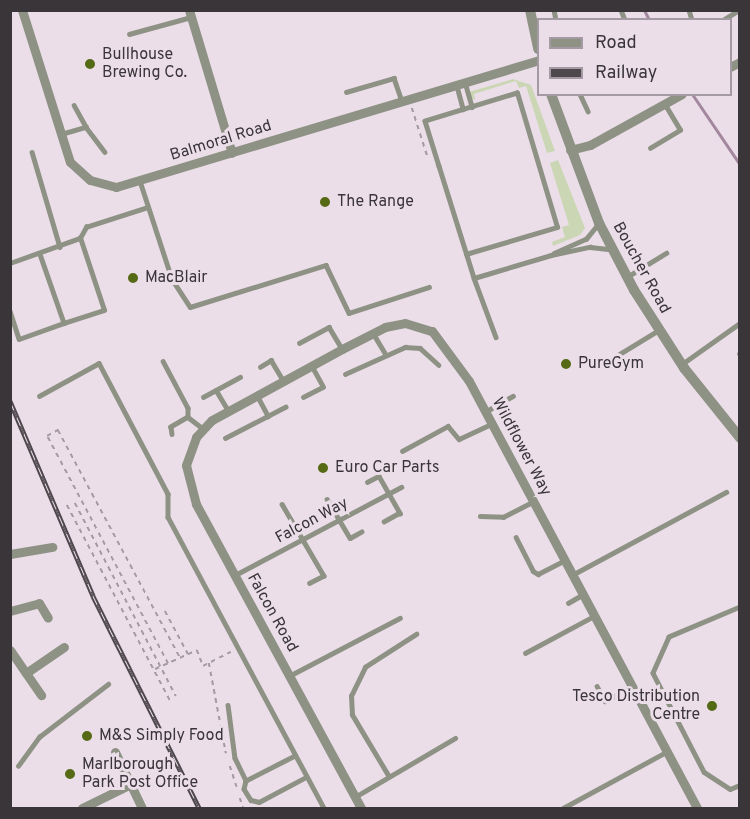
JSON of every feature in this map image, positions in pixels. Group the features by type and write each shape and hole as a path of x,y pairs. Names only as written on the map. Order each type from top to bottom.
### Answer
{"street":[{"name":"Balmoral Road","path":"22,10 70,162 90,180 116,187 537,60"},
{"path":"530,10 537,44"},
{"path":"190,14 232,153"},
{"name":"Boucher Road","path":"552,96 599,223 627,277 682,364 740,438"},
{"path":"570,150 590,145 665,100"},
{"name":"Wildflower Way","path":"202,428 228,410 373,333 405,323 432,332 450,351 485,412 697,808"},
{"name":"Falcon Road","path":"202,428 186,465 188,485 361,808"},
{"path":"10,554 52,547"},
{"path":"10,611 39,603 48,618"},
{"path":"26,673 64,648"},
{"path":"10,650 41,694"},
{"path":"115,752 142,808"},
{"path":"82,808 130,784"}],"lane":[{"path":"726,18 739,10"},
{"path":"129,34 190,14"},
{"path":"346,92 394,78 402,101"},
{"path":"461,83 472,106"},
{"path":"461,83 464,109"},
{"path":"466,254 557,227 517,93 425,121 466,254 496,337"},
{"path":"581,96 588,111"},
{"path":"650,148 680,130 665,100"},
{"path":"74,105 86,127 105,152"},
{"path":"61,134 86,127"},
{"path":"32,152 60,247"},
{"path":"140,181 172,279 190,307 326,265 349,313 429,287"},
{"path":"10,311 19,339 104,310 81,238 86,227 148,207"},
{"path":"551,255 586,239 599,223"},
{"path":"10,263 81,238"},
{"path":"474,278 551,255 591,247 613,249"},
{"path":"627,277 666,253"},
{"path":"40,254 64,323"},
{"path":"682,364 740,323"},
{"path":"299,344 329,327 342,349"},
{"path":"618,355 659,330"},
{"path":"373,333 385,353"},
{"path":"345,374 385,353 405,347 420,348 439,365"},
{"path":"260,367 271,360 283,380"},
{"path":"163,361 188,408 188,417"},
{"path":"39,396 99,363 168,494 168,517 324,808"},
{"path":"303,398 323,387 311,365"},
{"path":"203,397 240,377"},
{"path":"216,390 228,410"},
{"path":"256,395 268,416"},
{"path":"485,412 513,396"},
{"path":"225,438 285,407"},
{"path":"188,417 202,428"},
{"path":"172,434 171,427 188,417"},
{"path":"402,452 448,426 459,439 491,423"},
{"path":"367,482 379,476 400,513 384,522"},
{"name":"Falcon Way","path":"235,575 400,487"},
{"path":"572,575 726,492"},
{"path":"327,499 350,538 361,532"},
{"path":"480,516 503,517 533,502"},
{"path":"282,504 324,576 310,583"},
{"path":"516,537 533,571 538,573 564,561"},
{"path":"568,603 582,595"},
{"path":"740,607 669,637 653,673 704,772 730,789 740,785"},
{"path":"525,653 594,616"},
{"path":"290,676 400,618"},
{"path":"389,777 352,715 351,696 365,667 416,634"},
{"path":"18,766 39,737 108,684"},
{"path":"597,686 605,700 632,687"},
{"path":"228,705 235,758 246,781 244,789 251,800 259,802 306,777"},
{"path":"355,797 455,738"},
{"path":"563,808 666,752"},
{"path":"246,781 295,756"}],"path":[{"path":"168,664 47,436 58,430 180,658"},
{"path":"75,503 176,696"},
{"path":"67,505 170,700"},
{"path":"165,611 188,655"},
{"path":"155,670 197,650 202,666 238,649"}],"green space":[{"path":"513,79 531,85 555,151 547,153 526,86 519,88 516,81 474,94 475,100 471,98 469,92"},
{"path":"558,160 585,228 580,235 553,246 552,242 565,237 562,227 569,225 550,163"}],"waterway":[{"path":"644,10 648,18"},
{"path":"693,96 740,165"}],"railway":[{"path":"10,401 93,596 199,808"}],"place":[{"name":"Bullhouse Brewing Co.","path":"90,64"},
{"name":"The Range","path":"325,202"},
{"name":"MacBlair","path":"133,278"},
{"name":"PureGym","path":"566,364"},
{"name":"Euro Car Parts","path":"323,468"},
{"name":"Tesco Distribution Centre","path":"712,706"},
{"name":"M&S Simply Food","path":"87,736"},
{"name":"Marlborough Park Post Office","path":"70,774"}]}
